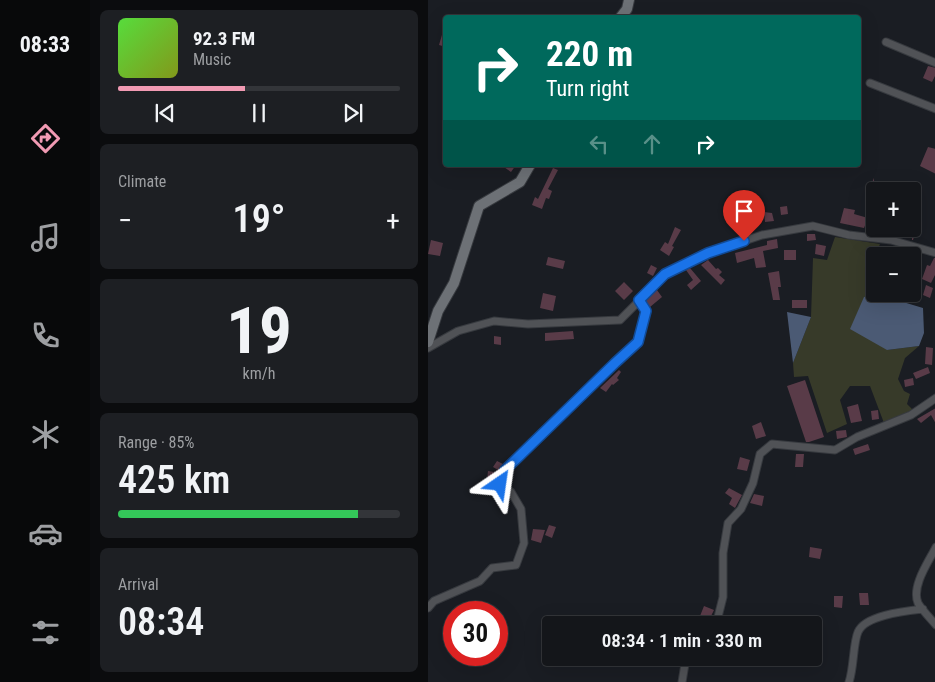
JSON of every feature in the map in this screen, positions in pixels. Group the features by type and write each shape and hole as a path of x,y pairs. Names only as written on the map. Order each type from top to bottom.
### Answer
{"street":[{"path":"622,15 627,9 629,0"},
{"path":"886,42 936,62"},
{"path":"870,84 936,109"},
{"path":"428,342 438,311 454,283 479,206 520,182 529,167"},
{"path":"428,348 458,331 494,322 528,324 620,320 665,274 708,253 762,235 812,226 849,235 891,240 936,254"},
{"path":"428,608 434,601 480,581 492,568 516,565 524,543 521,509 511,492 500,484 505,470 638,342 646,311 639,300"},
{"path":"718,616 723,597 723,554 728,523 741,508 753,483 760,454 772,444 835,450 911,415 936,398"},
{"path":"936,547 918,580 918,602 936,625"},
{"path":"849,682 858,631 864,624 884,615 923,609"},
{"path":"682,682 685,666"}],"green space":[{"path":"835,237 880,244 879,247 866,247 866,296 864,297 887,350 919,346 905,358 898,379 904,391 910,394 907,404 913,410 884,423 870,386 850,386 840,400 847,424 827,433 808,376 794,377 793,363 811,317 813,258 827,260"}],"water":[{"path":"866,296 866,302 903,302 923,308 924,333 919,346 887,350 850,329"},
{"path":"787,312 811,317 793,363"}],"building":[{"path":"443,31 443,46 439,45"},
{"path":"928,66 936,68 936,74 932,82 923,78"},
{"path":"928,147 936,149 936,174 920,166"},
{"path":"504,167 515,167 511,172"},
{"path":"553,168 558,170 548,189 552,191 549,199 546,198 542,209 532,205 535,197 538,199"},
{"path":"787,206 788,214 781,215 780,207"},
{"path":"844,208 855,210 854,214 866,217 864,228 840,223"},
{"path":"764,212 772,213 774,221 765,222"},
{"path":"675,227 681,230 669,256 660,250 665,242 668,244"},
{"path":"807,234 815,234 816,240 807,241"},
{"path":"777,239 778,248 763,251 766,267 756,268 754,258 737,263 735,253 767,245 767,241"},
{"path":"431,240 443,243 440,256 428,254"},
{"path":"816,244 826,246 824,256 815,254"},
{"path":"784,250 796,250 796,260 784,260"},
{"path":"548,257 565,261 563,269 546,265"},
{"path":"934,258 936,258 936,273 931,283 922,279 927,265 930,266"},
{"path":"708,260 716,269 718,268 722,272 719,275 725,280 721,285 701,265"},
{"path":"651,265 657,268 653,276 647,273"},
{"path":"690,268 701,281 691,290 687,285 693,280 686,270"},
{"path":"779,271 781,287 778,287 780,300 773,300 768,273"},
{"path":"624,282 633,291 624,300 615,291"},
{"path":"926,285 933,288 930,298 923,295"},
{"path":"657,290 662,297 650,307 646,301"},
{"path":"543,293 556,296 553,311 540,308"},
{"path":"792,300 807,300 807,308 792,308"},
{"path":"573,331 574,339 545,341 545,333"},
{"path":"494,336 501,337 501,345 494,344"},
{"path":"926,347 933,348 932,365 925,364"},
{"path":"928,367 930,373 916,379 913,373"},
{"path":"619,370 621,372 617,378 619,380 612,384 606,392 600,388"},
{"path":"913,378 914,385 905,387 904,380"},
{"path":"805,380 824,437 809,442 806,442 787,386"},
{"path":"858,404 862,421 851,423 847,407"},
{"path":"936,408 936,424 931,415 921,423 917,419"},
{"path":"878,410 879,419 872,420 871,411"},
{"path":"761,422 766,436 756,439 752,426"},
{"path":"846,430 847,437 837,439 836,431"},
{"path":"868,444 870,450 855,455 853,449"},
{"path":"796,454 804,454 803,467 795,467"},
{"path":"740,457 750,460 747,471 737,469"},
{"path":"497,461 503,464 498,470 493,467"},
{"path":"488,471 494,472 493,481 487,480"},
{"path":"729,488 742,495 735,508 729,504 732,498 725,493"},
{"path":"754,494 764,496 762,506 750,503"},
{"path":"549,525 556,527 552,538 545,535"},
{"path":"533,529 545,530 541,543 531,540"},
{"path":"810,547 822,549 820,559 809,557"},
{"path":"859,593 868,593 869,605 860,605"},
{"path":"834,596 843,596 842,608 834,607"},
{"path":"704,606 714,610 711,616 700,616"}],"route":[{"path":"500,484 505,470 638,342 646,311 639,300 665,274 708,253 744,241"}]}
